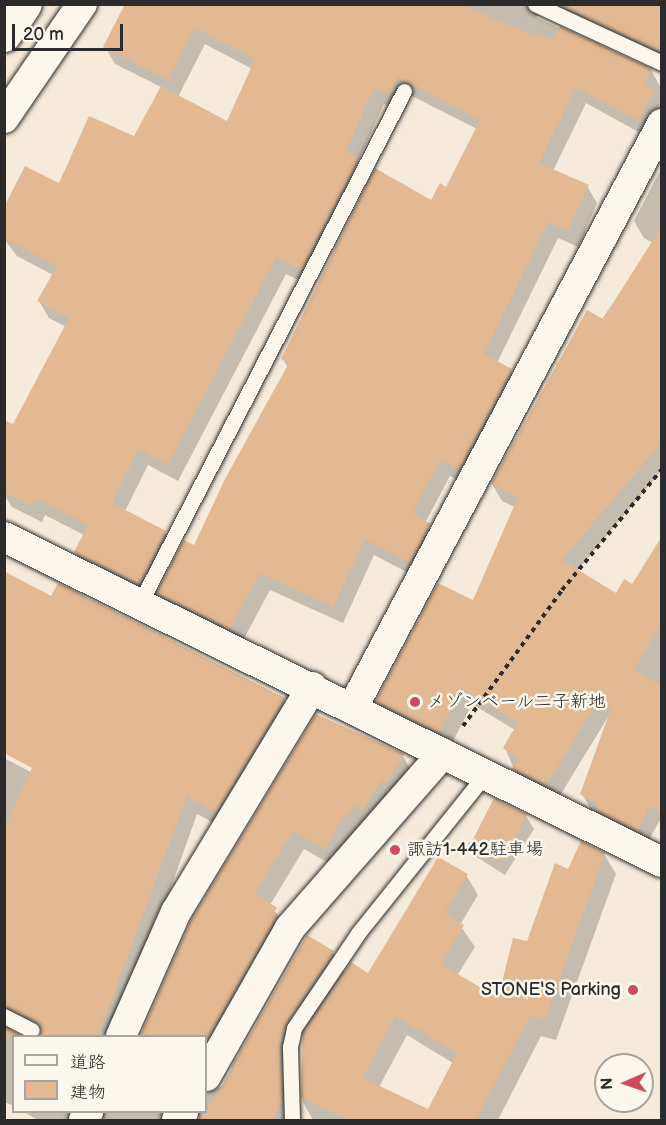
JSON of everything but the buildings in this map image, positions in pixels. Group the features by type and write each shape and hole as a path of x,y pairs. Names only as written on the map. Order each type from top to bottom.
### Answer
{"main road":[{"path":"4,35 25,4"}],"street":[{"path":"4,118 82,4"},
{"path":"353,707 662,124"},
{"path":"4,537 353,707 484,776 662,862"},
{"path":"121,1035 176,912 312,687"},
{"path":"207,1074 290,928 443,753"}],"lane":[{"path":"535,4 662,63"},
{"path":"140,603 404,91"},
{"path":"292,1120 290,1047 294,1028 359,932 484,776"},
{"path":"4,1016 32,1030"}],"path":[{"path":"443,753 562,590 662,469"}],"place":[{"name":"メゾンベール二子新地","path":"415,702"},
{"name":"諏訪1-442駐車場","path":"395,850"},
{"name":"STONE'S Parking","path":"633,990"}]}
